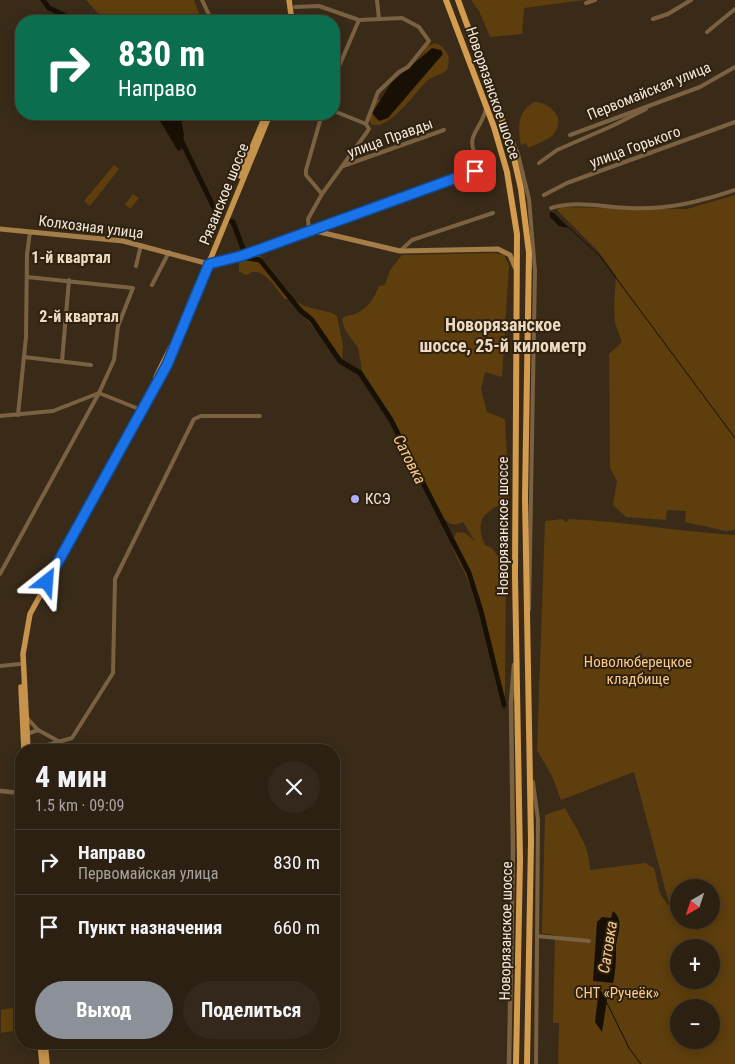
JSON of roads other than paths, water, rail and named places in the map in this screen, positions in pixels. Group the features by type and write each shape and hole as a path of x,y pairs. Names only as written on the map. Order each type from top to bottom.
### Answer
{"highway":[{"name":"Новорязанское шоссе","path":"446,0 486,107 508,182 517,234 518,276 514,484 520,811 516,1064"},
{"name":"Новорязанское шоссе","path":"458,0 504,123 521,189 529,253 525,497 531,841 527,1064"}],"main road":[{"path":"289,0 293,15"},
{"path":"293,0 294,15"},
{"name":"Рязанское шоссе","path":"26,735 20,642 31,604 176,338 208,264 264,120"},
{"name":"Рязанское шоссе","path":"26,744 27,718 23,654 30,614 167,365 268,120"},
{"name":"Колхозная улица","path":"0,230 98,238 141,244 208,264"},
{"path":"208,264 241,256 310,231 400,251 498,249 506,252 512,258 518,276"},
{"path":"41,1049 42,1064"},
{"path":"45,1049 46,1064"}],"street":[{"path":"202,0 209,15"},
{"path":"377,0 379,19"},
{"path":"586,3 595,0"},
{"path":"653,19 668,14 691,0"},
{"path":"295,7 319,6 359,20 402,18 419,27 429,41 408,67 399,72 378,92 366,124"},
{"path":"707,32 735,9"},
{"path":"340,65 359,20"},
{"name":"Первомайская улица","path":"570,135 700,87 735,67"},
{"path":"540,163 556,150 620,123 658,102"},
{"path":"340,113 366,124 369,129 322,194 308,220 310,231 478,169 479,162 471,148 486,107"},
{"path":"320,120 306,175 322,194"},
{"name":"улица Горького","path":"544,195 567,183 735,122"},
{"name":"улица Правды","path":"343,166 444,130"},
{"path":"551,208 576,204 630,208 678,206 700,202 735,190"},
{"path":"400,251 412,240 493,213"},
{"path":"18,415 24,357 30,232"},
{"path":"136,266 141,244"},
{"path":"152,285 168,252"},
{"path":"0,574 99,393 114,360 118,326 133,288 27,277"},
{"path":"62,361 68,280"},
{"path":"24,357 91,364"},
{"path":"0,416 53,411 99,393 139,409"},
{"path":"54,744 74,735 113,673 114,579 194,419 201,416 260,416"},
{"path":"509,1064 513,851 511,702 516,646"},
{"path":"0,666 20,664"},
{"path":"27,718 38,730 60,742"},
{"path":"26,735 38,730"},
{"path":"47,734 49,739 48,744"},
{"path":"530,758 538,820 536,1064"},
{"path":"0,791 15,792"},
{"path":"537,936 589,941"}],"water":[{"path":"432,48 441,50 443,54 388,118 379,121 372,113 392,82"},
{"path":"160,120 181,120 184,135 181,150 178,151"},
{"path":"550,212 554,213 569,228 559,226 550,217"},
{"path":"613,911 619,919 619,928 613,983 593,981 597,922 602,917 611,918"},
{"path":"599,988 607,1000 602,1032 595,1022"}],"waterway":[{"name":"Сатовка","path":"43,0 49,8 64,15"},
{"name":"Сатовка","path":"181,140 218,216"},
{"name":"Сатовка","path":"231,221 244,251"},
{"path":"568,227 599,255 735,438"},
{"name":"Сатовка","path":"247,258 260,260 300,310 312,320 340,361 360,373 391,420 469,573 481,611 504,705"},
{"path":"607,1003 629,1048 641,1064"}],"place":[{"name":"КСЭ","path":"355,499"}],"district":[{"name":"1-й квартал","path":"71,257"},
{"name":"2-й квартал","path":"79,316"},
{"name":"Новорязанское шоссе, 25-й километр","path":"503,335"}],"park label":[{"name":"Новолюберецкое кладбище","path":"638,670"},
{"name":"СНТ «Ручеёк»","path":"617,993"}]}
